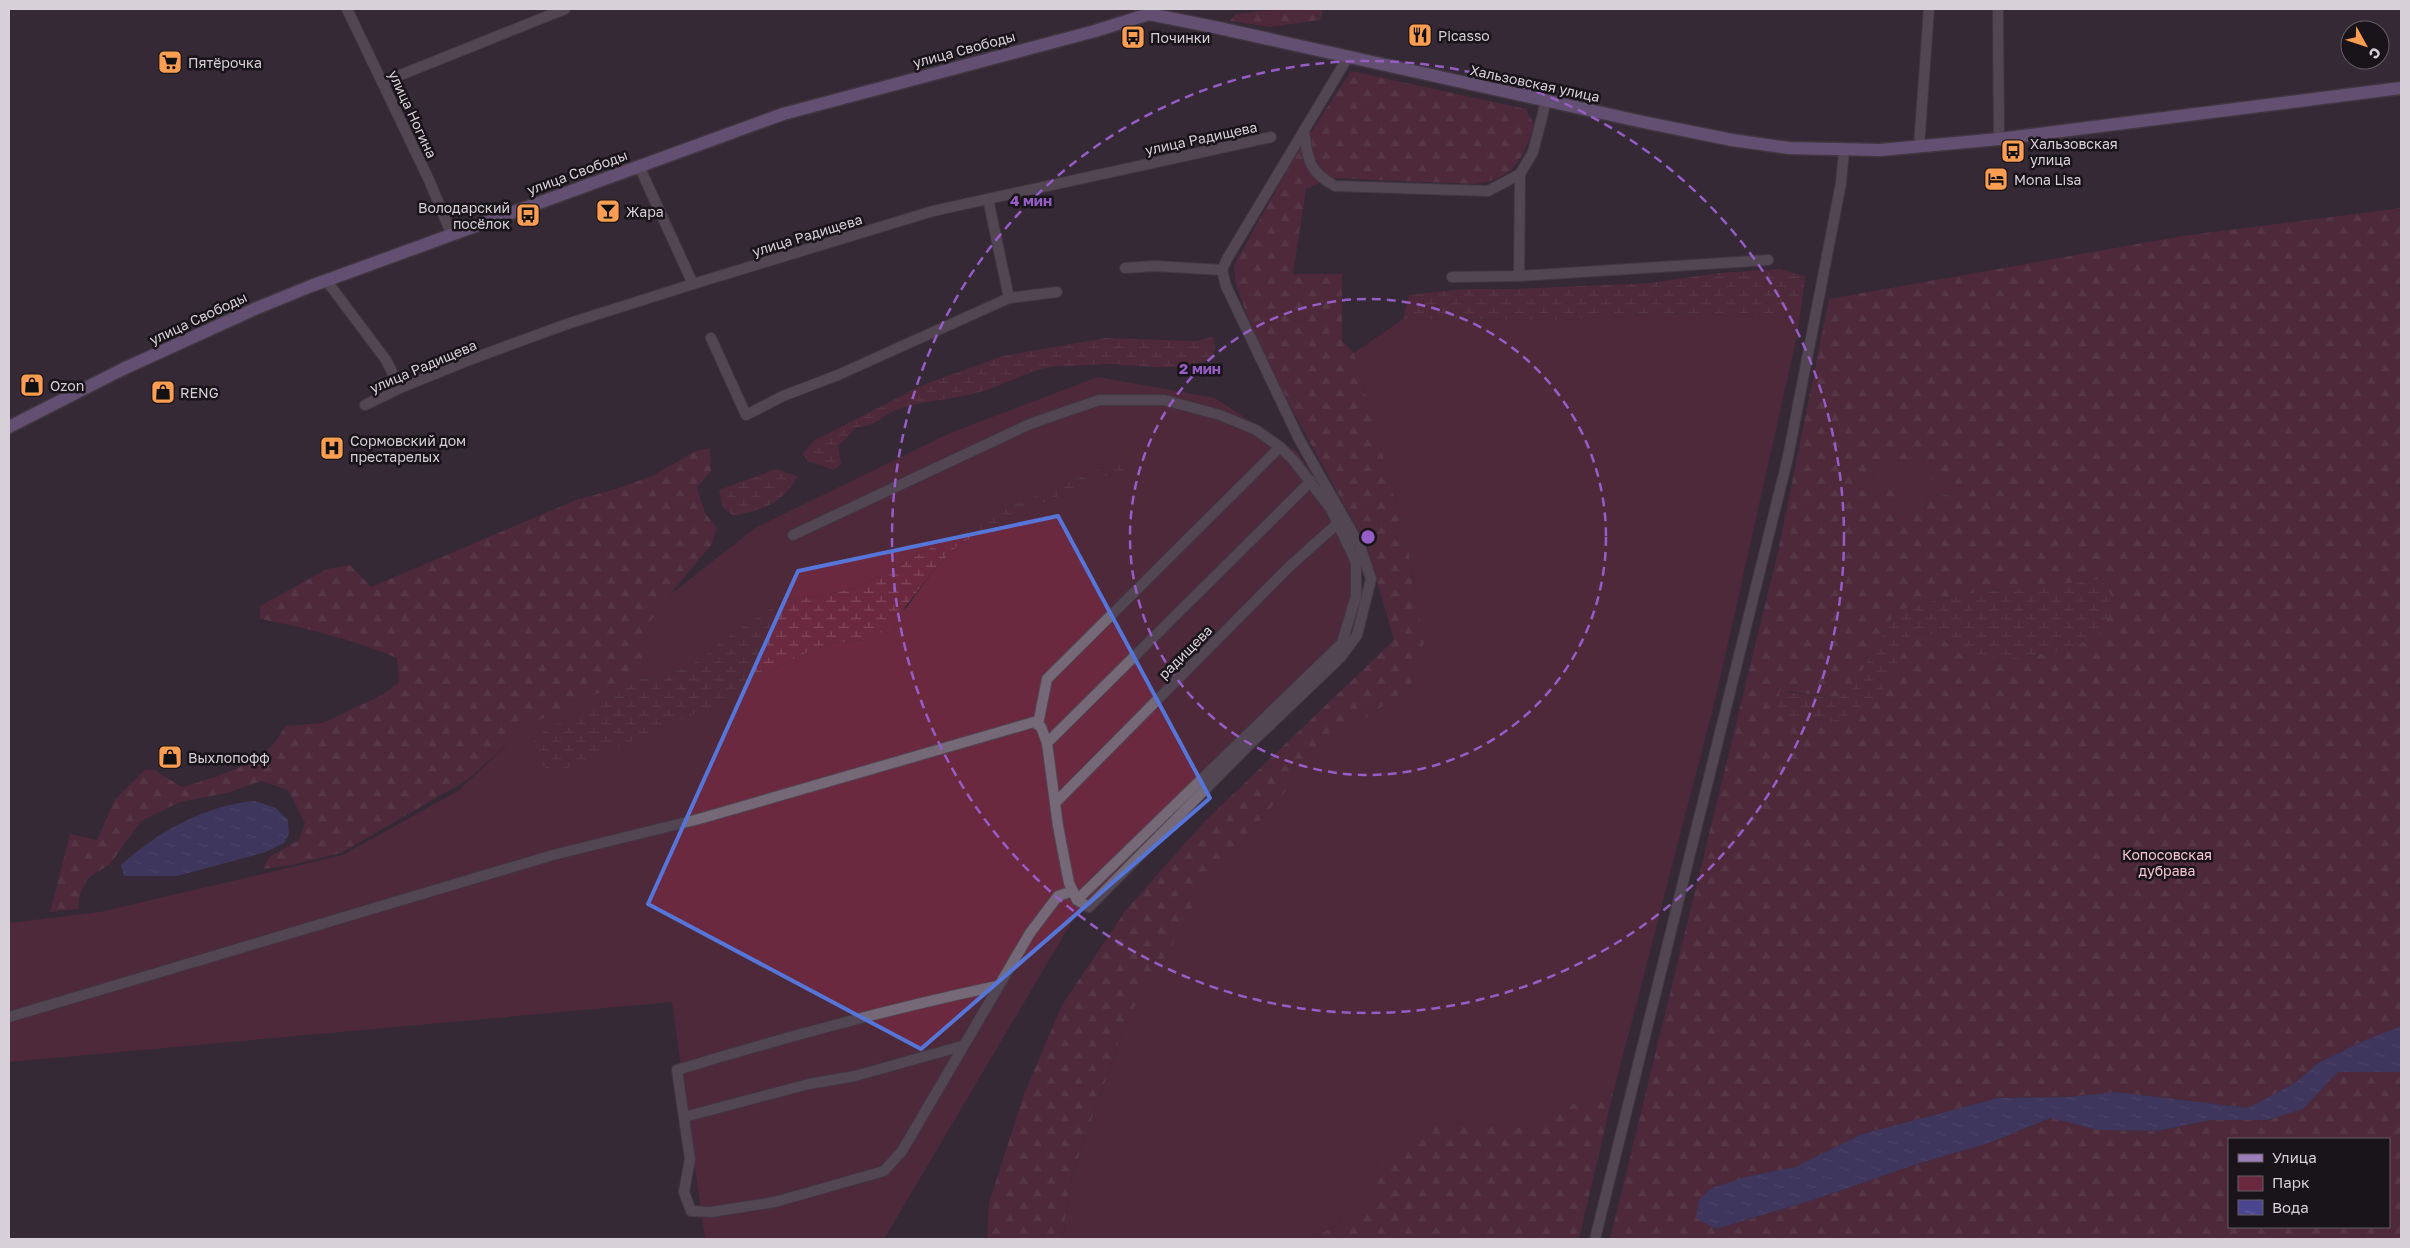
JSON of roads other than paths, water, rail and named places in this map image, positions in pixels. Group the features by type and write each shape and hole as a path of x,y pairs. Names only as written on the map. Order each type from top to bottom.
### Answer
{"main road":[{"name":"Хальзовская улица","path":"1149,12 1546,101 1732,140 1789,148 1844,151 1999,139 2401,88"},
{"name":"улица Свободы","path":"9,427 123,369 257,308 451,233 783,114 1095,31 1149,12"}],"street":[{"name":"улица Ногина","path":"346,9 429,180 451,233"},
{"path":"383,82 565,9"},
{"path":"1918,146 1929,9"},
{"path":"1999,9 1999,139"},
{"path":"1280,447 1047,679 1038,724 1047,743 1069,883 1075,896 1089,907 1250,744 1340,658 1357,635 1371,579 1360,546 1298,439 1226,286 1222,270 1348,57"},
{"path":"1519,276 1520,174 1533,152 1546,101"},
{"path":"1304,131 1307,157 1318,177 1335,186 1488,190 1520,174"},
{"name":"улица Радищева","path":"365,405 400,388 469,360 567,324 933,211 1271,137"},
{"path":"1595,1239 1788,457 1841,183 1844,151"},
{"path":"639,166 693,284"},
{"path":"988,199 1009,298"},
{"path":"1452,277 1519,276 1768,260"},
{"path":"1125,268 1155,266 1222,270"},
{"path":"326,280 386,360 400,388"},
{"path":"711,338 746,415 783,396 838,375 1009,298 1057,292"},
{"path":"793,535 1030,424 1099,400 1164,400 1220,414 1256,430 1280,447 1311,482 1331,509 1356,562 1356,596 1342,643 1075,896 1058,896 1030,933 997,986 902,1151 884,1171 776,1202 711,1212 691,1211 684,1192 690,1159 677,1070 748,1048 934,999 997,986"},
{"path":"1047,743 1311,482"},
{"name":"радищева","path":"1055,803 1289,566 1338,523"},
{"path":"9,1017 553,855 699,819 1026,724 1034,722 1038,724"},
{"path":"684,1117 809,1084 864,1074 962,1046"}],"water":[{"path":"255,801 276,808 288,820 289,834 284,843 266,852 177,876 124,876 121,865 166,831 218,808"},
{"path":"2401,1026 2401,1072 2338,1072 2303,1109 2268,1120 2211,1120 2157,1131 2098,1130 2051,1118 1989,1143 1920,1163 1816,1199 1716,1229 1696,1218 1699,1200 1710,1189 1745,1177 1795,1167 1862,1134 1998,1098 2067,1097 2117,1092 2248,1108 2296,1082 2318,1063 2363,1041"}],"place":[{"name":"Picasso","path":"1420,35"},
{"name":"Починки","path":"1133,37"},
{"name":"Пятёрочка","path":"170,62"},
{"name":"Хальзовская улица","path":"2013,151"},
{"name":"Mona Lisa","path":"1996,179"},
{"name":"Жара","path":"608,211"},
{"name":"Володарский посёлок","path":"528,215"},
{"name":"Ozon","path":"32,385"},
{"name":"RENG","path":"163,392"},
{"name":"Сормовский дом престарелых","path":"332,448"},
{"name":"Выхлопофф","path":"170,757"}],"park label":[{"name":"Копосовская дубрава","path":"2167,862"}]}
